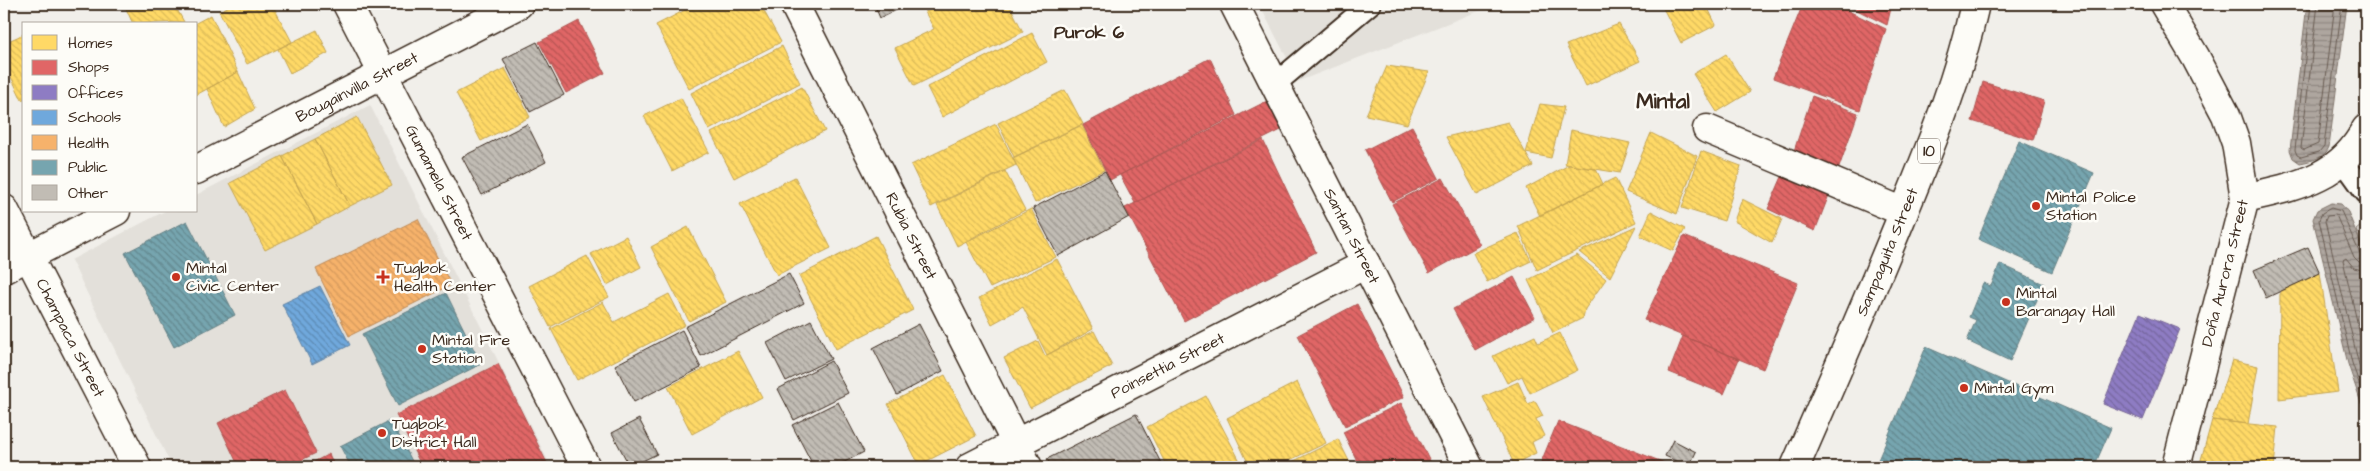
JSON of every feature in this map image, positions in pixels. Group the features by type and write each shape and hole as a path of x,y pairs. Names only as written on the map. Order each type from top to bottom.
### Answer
{"main road":[{"name":"Gumamela Street","path":"347,4 586,467"},
{"name":"Bougainvilla Street","path":"198,169 519,4"},
{"name":"Rubia Street","path":"794,4 1028,467"},
{"name":"Santan Street","path":"1234,4 1469,467"},
{"name":"Sampaguita Street","path":"1795,467 1935,137 1965,48 1975,4"},
{"name":"Doña Aurora Street","path":"2164,4 2196,58 2226,115 2236,143 2246,198 2176,467"},
{"path":"1708,128 1904,212"},
{"path":"2246,198 2305,182 2324,174 2343,161 2357,146 2366,129"},
{"name":"Champaca Street","path":"4,209 137,467"},
{"path":"4,269 114,212"},
{"name":"Poinsettia Street","path":"970,467 1366,264"}],"lane":[{"path":"1275,84 1370,4"},
{"path":"2343,161 2366,193"}],"shaded area":[{"path":"1259,4 1497,4 1299,81"},
{"path":"370,105 551,467 172,467 71,260 163,212 198,212 198,194"}],"green space":[{"path":"2366,222 2366,257 2356,230"}],"water":[{"path":"2307,4 2347,4 2329,147 2321,156 2300,163 2293,158 2290,150"},
{"path":"2331,203 2341,204 2348,212 2366,257 2366,418 2348,364 2313,219 2317,210"}],"building: Homes":[{"path":"124,4 174,4 184,22 132,22"},
{"path":"234,4 272,4 292,42 247,64 219,11"},
{"path":"697,4 760,4 781,42 689,89 656,25"},
{"path":"941,4 1009,4 1023,32 914,86 895,48 934,29 925,12"},
{"path":"1671,4 1706,4 1716,25 1681,43 1663,8"},
{"path":"211,15 238,72 198,94 198,22"},
{"path":"1619,24 1640,61 1586,86 1566,45"},
{"path":"317,30 328,53 290,73 278,49"},
{"path":"1032,33 1047,62 942,117 927,87"},
{"path":"22,35 22,100 4,62 4,43"},
{"path":"782,46 800,83 709,130 691,93"},
{"path":"1726,54 1750,92 1717,112 1693,74"},
{"path":"1387,66 1429,72 1407,124 1366,115"},
{"path":"505,68 530,117 481,141 456,93"},
{"path":"238,72 255,109 224,127 207,89"},
{"path":"802,87 825,131 734,178 711,133"},
{"path":"1065,90 1083,124 1014,157 998,123"},
{"path":"681,98 709,152 672,171 644,116"},
{"path":"1540,104 1564,107 1551,158 1526,153"},
{"path":"357,117 392,185 350,206 315,139"},
{"path":"1508,122 1533,166 1477,195 1446,137"},
{"path":"996,124 1016,165 931,207 911,165"},
{"path":"1082,125 1104,170 1035,203 1013,158"},
{"path":"1571,130 1630,143 1620,173 1565,164"},
{"path":"1651,133 1697,156 1677,214 1626,192"},
{"path":"315,139 350,206 317,224 282,156"},
{"path":"1701,151 1741,166 1724,221 1682,208"},
{"path":"282,156 317,224 265,250 230,183"},
{"path":"1569,165 1596,169 1603,184 1540,216 1526,188"},
{"path":"1005,171 1025,210 957,246 937,205"},
{"path":"795,177 831,248 777,275 740,204"},
{"path":"1615,178 1636,222 1537,270 1518,226"},
{"path":"1742,199 1782,219 1772,243 1734,221"},
{"path":"1031,209 1056,257 990,288 966,242"},
{"path":"1651,211 1685,229 1673,251 1640,236"},
{"path":"1636,226 1610,277 1579,252"},
{"path":"688,227 726,302 689,321 651,247"},
{"path":"1518,233 1531,261 1487,282 1473,253"},
{"path":"626,236 641,267 607,285 591,254"},
{"path":"876,236 913,310 836,349 799,276"},
{"path":"1577,255 1606,279 1585,309 1583,318 1553,333 1528,280"},
{"path":"587,256 609,297 550,327 529,286"},
{"path":"1057,259 1093,329 1047,355 1023,307 992,324 979,298"},
{"path":"2320,273 2338,392 2279,399 2280,292"},
{"path":"669,294 685,325 577,380 551,329 603,302 614,322"},
{"path":"1094,331 1112,366 1030,408 1004,358 1038,341 1045,356"},
{"path":"1560,333 1578,370 1530,393 1522,376 1507,383 1493,356 1535,336 1538,343"},
{"path":"738,351 762,397 692,434 668,387"},
{"path":"2232,360 2258,366 2248,424 2212,420"},
{"path":"945,375 976,436 919,465 888,404"},
{"path":"1297,382 1326,443 1275,467 1250,467 1227,418"},
{"path":"1518,382 1528,404 1535,401 1543,416 1536,419 1544,436 1532,442 1536,453 1514,464 1483,397"},
{"path":"1206,396 1240,461 1229,467 1167,467 1147,427"},
{"path":"2212,420 2278,427 2274,467 2199,467"},
{"path":"1338,439 1352,467 1282,467"}],"building: Shops":[{"path":"1803,4 1834,4 1886,29 1860,110 1773,78"},
{"path":"1849,4 1892,4 1887,25 1849,6"},
{"path":"579,21 605,73 566,93 539,42"},
{"path":"1210,58 1236,115 1110,180 1083,125"},
{"path":"1983,82 2044,101 2033,140 1972,121"},
{"path":"1812,96 1858,113 1835,179 1791,160"},
{"path":"1267,101 1281,130 1135,203 1120,175"},
{"path":"1412,126 1439,178 1392,202 1365,150"},
{"path":"1263,140 1316,252 1184,321 1125,208"},
{"path":"1788,163 1834,182 1815,231 1768,209"},
{"path":"1443,178 1480,245 1429,273 1392,204"},
{"path":"1684,236 1798,283 1763,369 1644,320"},
{"path":"1514,277 1535,317 1475,350 1453,309"},
{"path":"1357,304 1404,397 1345,426 1298,335"},
{"path":"1683,336 1739,359 1724,394 1669,372"},
{"path":"498,364 549,467 422,467 396,415"},
{"path":"285,390 316,453 287,467 239,467 218,423"},
{"path":"1401,403 1433,467 1360,467 1343,432"},
{"path":"1558,421 1675,467 1539,467"},
{"path":"329,454 335,467 304,467"}],"building: Offices":[{"path":"2140,313 2180,329 2143,420 2103,404"}],"building: Schools":[{"path":"320,286 350,345 312,364 282,304"}],"building: Health":[{"name":"Tugbok Health Center","path":"418,219 451,285 349,336 316,269"}],"building: Public":[{"name":"Mintal Police Station","path":"2019,141 2094,173 2052,272 1978,239"},
{"name":"Mintal Civic Center","path":"187,221 235,315 174,347 125,253"},
{"name":"Mintal Barangay Hall","path":"2000,264 2044,284 2010,361 1967,341 1976,320 1969,317 1983,283 1991,286"},
{"name":"Mintal Fire Station","path":"446,293 481,364 398,406 362,334"},
{"name":"Mintal Gym","path":"1926,347 2111,428 2094,467 1875,467"},
{"name":"Tugbok District Hall","path":"391,420 415,467 351,467 340,446"}],"building: Other":[{"path":"874,4 909,4 880,18"},
{"path":"537,42 564,95 530,112 503,59"},
{"path":"527,124 546,162 482,195 462,157"},
{"path":"1105,171 1129,217 1058,256 1033,208"},
{"path":"2308,247 2320,273 2266,298 2254,270"},
{"path":"789,274 804,303 701,356 685,327"},
{"path":"811,320 831,359 786,381 767,343"},
{"path":"919,324 943,371 897,395 873,348"},
{"path":"682,330 701,368 634,402 615,365"},
{"path":"831,361 848,393 794,420 778,389"},
{"path":"838,402 864,452 835,467 814,467 792,425"},
{"path":"1136,414 1163,467 1052,467 1047,459"},
{"path":"639,419 657,454 630,467 612,433"},
{"path":"1673,440 1696,452 1689,467 1665,456"}],"place":[{"name":"Mintal Police Station","path":"2036,206"},
{"name":"Mintal Civic Center","path":"176,277"},
{"name":"Tugbok Health Center","path":"383,277"},
{"name":"Mintal Barangay Hall","path":"2006,302"},
{"name":"Mintal Fire Station","path":"422,349"},
{"name":"Mintal Gym","path":"1964,388"},
{"name":"Tugbok District Hall","path":"382,433"}],"district":[{"name":"Purok 6","path":"1089,32"},
{"name":"Mintal","path":"1663,101"}]}
